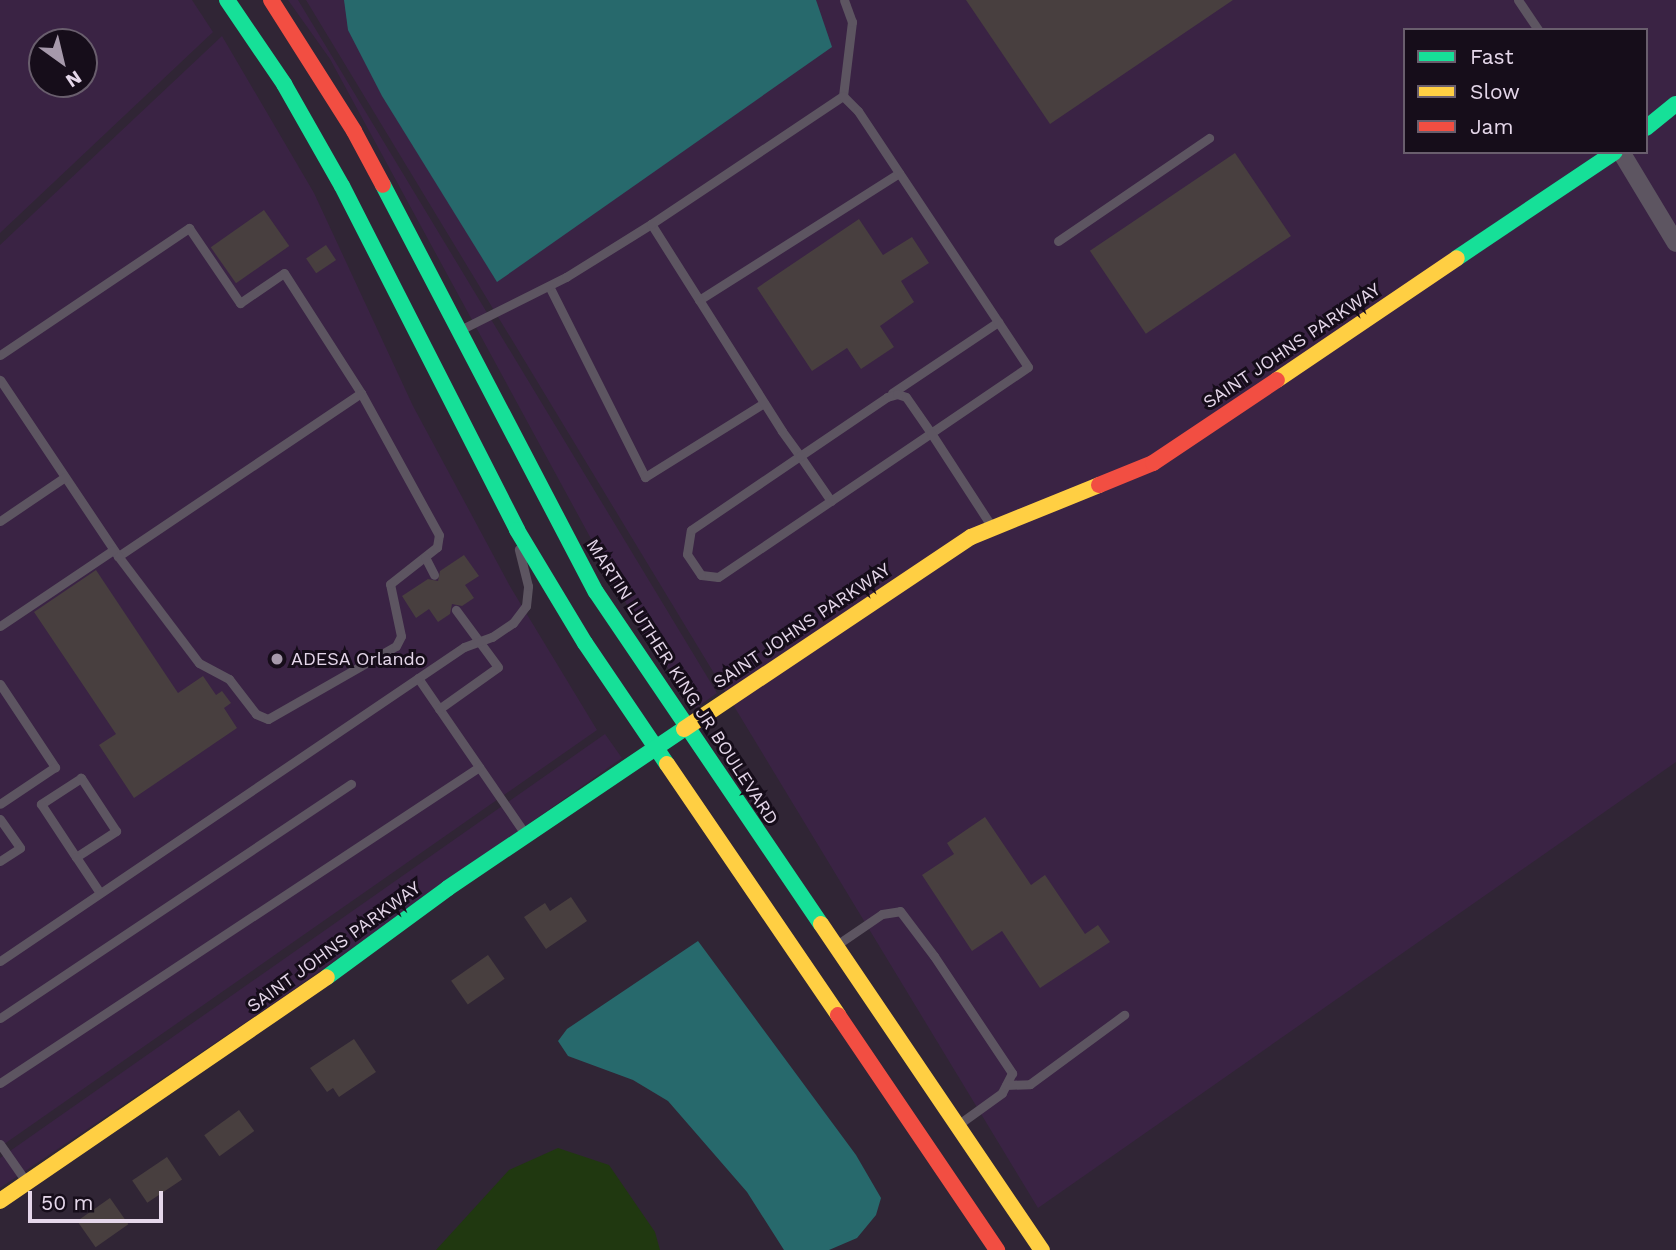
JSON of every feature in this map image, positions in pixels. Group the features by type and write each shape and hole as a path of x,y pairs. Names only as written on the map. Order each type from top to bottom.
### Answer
{"main road":[{"path":"227,0 284,84 342,186 517,530 585,643 996,1250"},
{"name":"MARTIN LUTHER KING JR BOULEVARD","path":"271,0 354,131 458,351 596,592 834,947 943,1127 1042,1250"},
{"path":"1648,126 1676,104"},
{"name":"SAINT JOHNS PARKWAY","path":"0,1200 291,1003 526,835 971,537 1153,463 1612,154"},
{"path":"445,388 458,351"},
{"path":"836,1014 861,1027 943,1127"}],"street":[{"path":"1622,154 1676,243"}],"lane":[{"path":"458,351 549,286 651,224 843,96 852,22 844,0"},
{"path":"1518,0 1537,28"},
{"path":"843,96 858,111 1028,367 718,577 701,575 687,554 691,530 998,322"},
{"path":"1058,241 1209,138"},
{"path":"699,300 899,173"},
{"path":"651,224 764,402 831,501"},
{"path":"0,355 189,228 240,303 284,274 360,393 439,535 437,547 390,584 401,636 396,646 268,719 256,715 229,679 199,663 115,553 0,380"},
{"path":"549,286 645,477 764,402"},
{"path":"0,626 360,393"},
{"path":"887,397 906,397 993,528"},
{"path":"0,521 65,477"},
{"path":"0,961 418,678 513,622 526,606 528,586 519,562 517,530"},
{"path":"425,557 434,575"},
{"path":"439,709 499,667 456,610"},
{"path":"418,678 526,835"},
{"path":"0,804 55,767 1,688"},
{"path":"0,1083 479,767"},
{"path":"76,857 116,831 81,778 41,804 76,857 100,893"},
{"path":"0,1018 351,783"},
{"path":"0,818 20,848 0,861"},
{"path":"834,947 882,914 900,911 1012,1073 1002,1093 943,1127"},
{"path":"1006,1084 1030,1084 1124,1015"},
{"path":"0,1144 26,1183"}],"shaded area":[{"path":"0,0 192,0 213,32 0,233"},
{"path":"288,0 298,0 717,693 696,708 639,627 330,59"},
{"path":"306,0 1676,0 1676,762 1038,1208"},
{"path":"344,0 816,0 832,47 497,282 382,96 348,30"},
{"name":"ADESA Orlando","path":"222,36 314,193 413,406 511,588 597,730 0,1147 0,245"},
{"path":"605,734 622,758 286,995 0,1188 0,1158"},
{"path":"698,941 856,1155 881,1198 876,1215 857,1238 829,1250 784,1250 747,1192 668,1101 633,1080 568,1056 558,1041 567,1029"},
{"path":"558,1148 609,1165 655,1232 660,1250 436,1250 509,1170"}],"building":[{"path":"966,0 1233,0 1050,124"},
{"path":"1235,153 1291,236 1146,334 1090,251"},
{"path":"264,210 289,246 236,283 211,247"},
{"path":"859,219 883,255 912,237 929,263 901,281 914,302 880,326 894,347 861,369 847,348 812,371 757,288"},
{"path":"326,245 336,260 316,273 306,258"},
{"path":"464,555 479,576 465,585 474,598 462,606 452,604 450,614 438,622 429,609 416,618 402,596 428,579 438,581 440,571"},
{"path":"96,570 178,693 203,676 216,695 222,691 231,703 224,708 237,728 134,798 99,745 116,734 34,612"},
{"path":"985,817 1031,885 1045,875 1085,934 1098,925 1110,942 1040,988 1002,931 972,951 922,875 954,854 947,843"},
{"path":"571,897 587,921 546,949 524,917 545,903 550,911"},
{"path":"488,955 505,979 468,1005 451,981"},
{"path":"354,1039 376,1072 339,1097 333,1088 327,1092 310,1068"},
{"path":"239,1110 254,1131 219,1156 204,1135"},
{"path":"167,1157 182,1179 147,1203 132,1180"},
{"path":"110,1198 128,1224 96,1247 77,1221"}],"traffic: fast":[{"path":"227,0 284,84 342,186 517,530 585,643 667,764"},
{"path":"1648,126 1676,104"},
{"path":"1457,258 1612,154"},
{"path":"383,185 596,592 821,924"},
{"path":"327,977 448,888 684,729"}],"traffic: slow":[{"path":"1277,380 1457,258"},
{"path":"684,729 971,537 1099,485"},
{"path":"667,764 838,1015"},
{"path":"821,924 1042,1250"},
{"path":"0,1201 327,977"}],"traffic: jam":[{"path":"271,0 354,131 383,185"},
{"path":"1099,485 1153,463 1277,380"},
{"path":"838,1015 997,1250"}],"place":[{"name":"ADESA Orlando","path":"277,659"}]}
